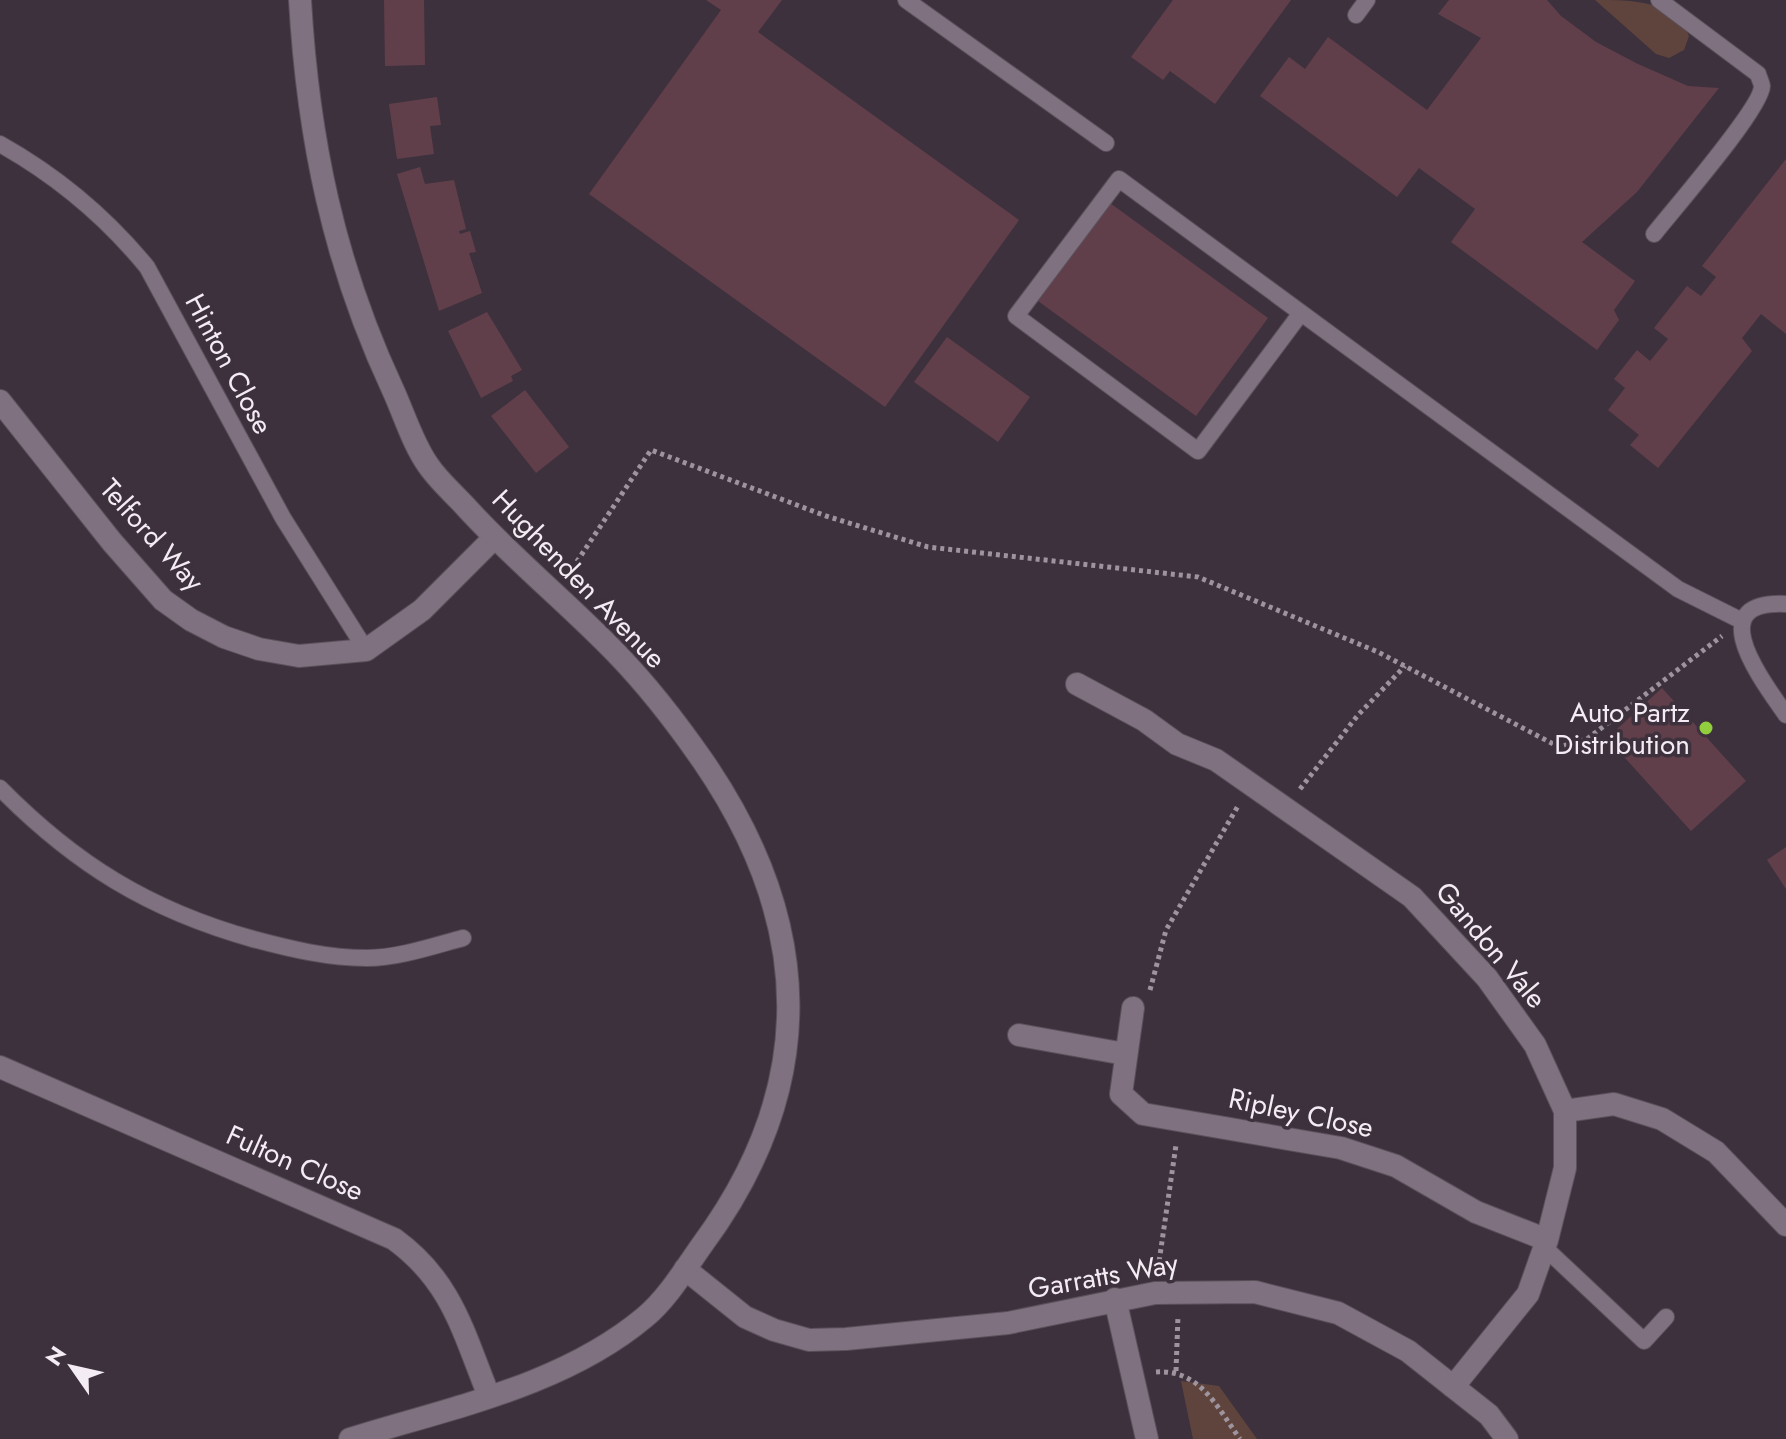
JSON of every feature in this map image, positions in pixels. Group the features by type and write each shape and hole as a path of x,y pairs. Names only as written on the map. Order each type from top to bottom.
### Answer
{"street":[{"name":"Hughenden Avenue","path":"300,0 312,137 346,275 370,340 427,464 494,538 619,656 703,760 753,845 785,938 791,1025 768,1125 735,1200 648,1315 598,1350 535,1381 350,1439"},
{"name":"Telford Way","path":"0,401 137,571 163,600 191,620 224,637 299,656 366,650"},
{"path":"366,650 422,610 494,538"},
{"name":"Gandon Vale","path":"1077,684 1144,720 1177,744 1216,760 1412,897 1487,978 1535,1045 1565,1111 1565,1168 1528,1294 1453,1387"},
{"name":"Ripley Close","path":"1133,1008 1121,1094 1143,1114 1341,1148 1396,1166 1476,1212 1545,1243"},
{"path":"1019,1035 1125,1054"},
{"name":"Fulton Close","path":"0,1067 394,1239 422,1260 442,1285 489,1396"},
{"path":"1565,1111 1614,1104 1662,1119 1716,1152 1786,1225"},
{"name":"Garratts Way","path":"685,1269 745,1317 774,1330 809,1340 1008,1323 1115,1299 1183,1290 1255,1292 1338,1313 1408,1351 1489,1415 1507,1439"},
{"path":"1115,1299 1147,1439"}],"lane":[{"path":"906,0 1106,143"},
{"path":"1356,15 1367,0"},
{"path":"1654,234 1728,141 1758,98 1762,85 1758,74 1659,0"},
{"name":"Hinton Close","path":"0,144 77,195 119,233 147,267 283,518 366,650"},
{"path":"1301,313 1198,451 1016,316 1119,179 1678,589 1742,621"},
{"path":"1786,604 1766,603 1751,608 1742,621 1744,646 1786,715"},
{"path":"0,788 38,826 84,863 126,889 206,926 286,948 370,958 463,938"},
{"path":"1545,1243 1644,1341 1666,1317"}],"path":[{"path":"552,593 576,567 651,450 826,516 928,547 1198,577 1317,624 1405,666 1559,747 1587,739 1742,621"},
{"path":"1284,808 1367,705 1405,666"},
{"path":"1150,990 1166,930 1250,784"},
{"path":"1161,1236 1180,1120"},
{"path":"1176,1328 1176,1371"},
{"path":"1131,1374 1176,1371 1205,1390 1240,1439"}],"shaded area":[{"path":"1595,0 1650,4 1673,15 1689,36 1684,50 1669,58 1656,54"},
{"path":"1181,1381 1219,1386 1257,1439 1193,1439"}],"building":[{"path":"384,0 424,0 425,65 385,66"},
{"path":"706,0 782,0 758,32 1019,220 885,407 589,194 721,10"},
{"path":"1173,0 1291,0 1215,104 1170,71 1163,80 1131,57"},
{"path":"1449,0 1547,0 1561,16 1596,42 1638,64 1688,86 1719,88 1637,192 1582,242 1635,281 1614,310 1619,320 1597,350 1451,242 1475,209 1419,168 1397,197 1260,96 1289,57 1305,69 1328,37 1427,110 1481,38 1438,14"},
{"path":"437,97 441,125 430,126 434,154 397,159 389,104"},
{"path":"1786,159 1786,334 1761,314 1742,338 1752,351 1658,468 1630,445 1639,435 1608,410 1625,388 1614,379 1637,350 1650,361 1668,339 1654,328 1687,286 1701,296 1716,277 1702,266"},
{"path":"420,167 425,184 454,180 466,229 459,231 460,234 470,231 476,252 469,253 482,293 439,311 397,174"},
{"path":"1110,203 1268,318 1196,416 1038,301"},
{"path":"487,312 522,370 511,376 513,381 481,398 448,331"},
{"path":"947,337 1030,397 998,442 914,382"},
{"path":"525,390 569,447 536,473 491,416"},
{"path":"1662,688 1746,781 1691,831 1607,738"},
{"path":"1786,847 1786,889 1767,860"}],"place":[{"name":"Auto Partz Distribution","path":"1706,728"}]}
